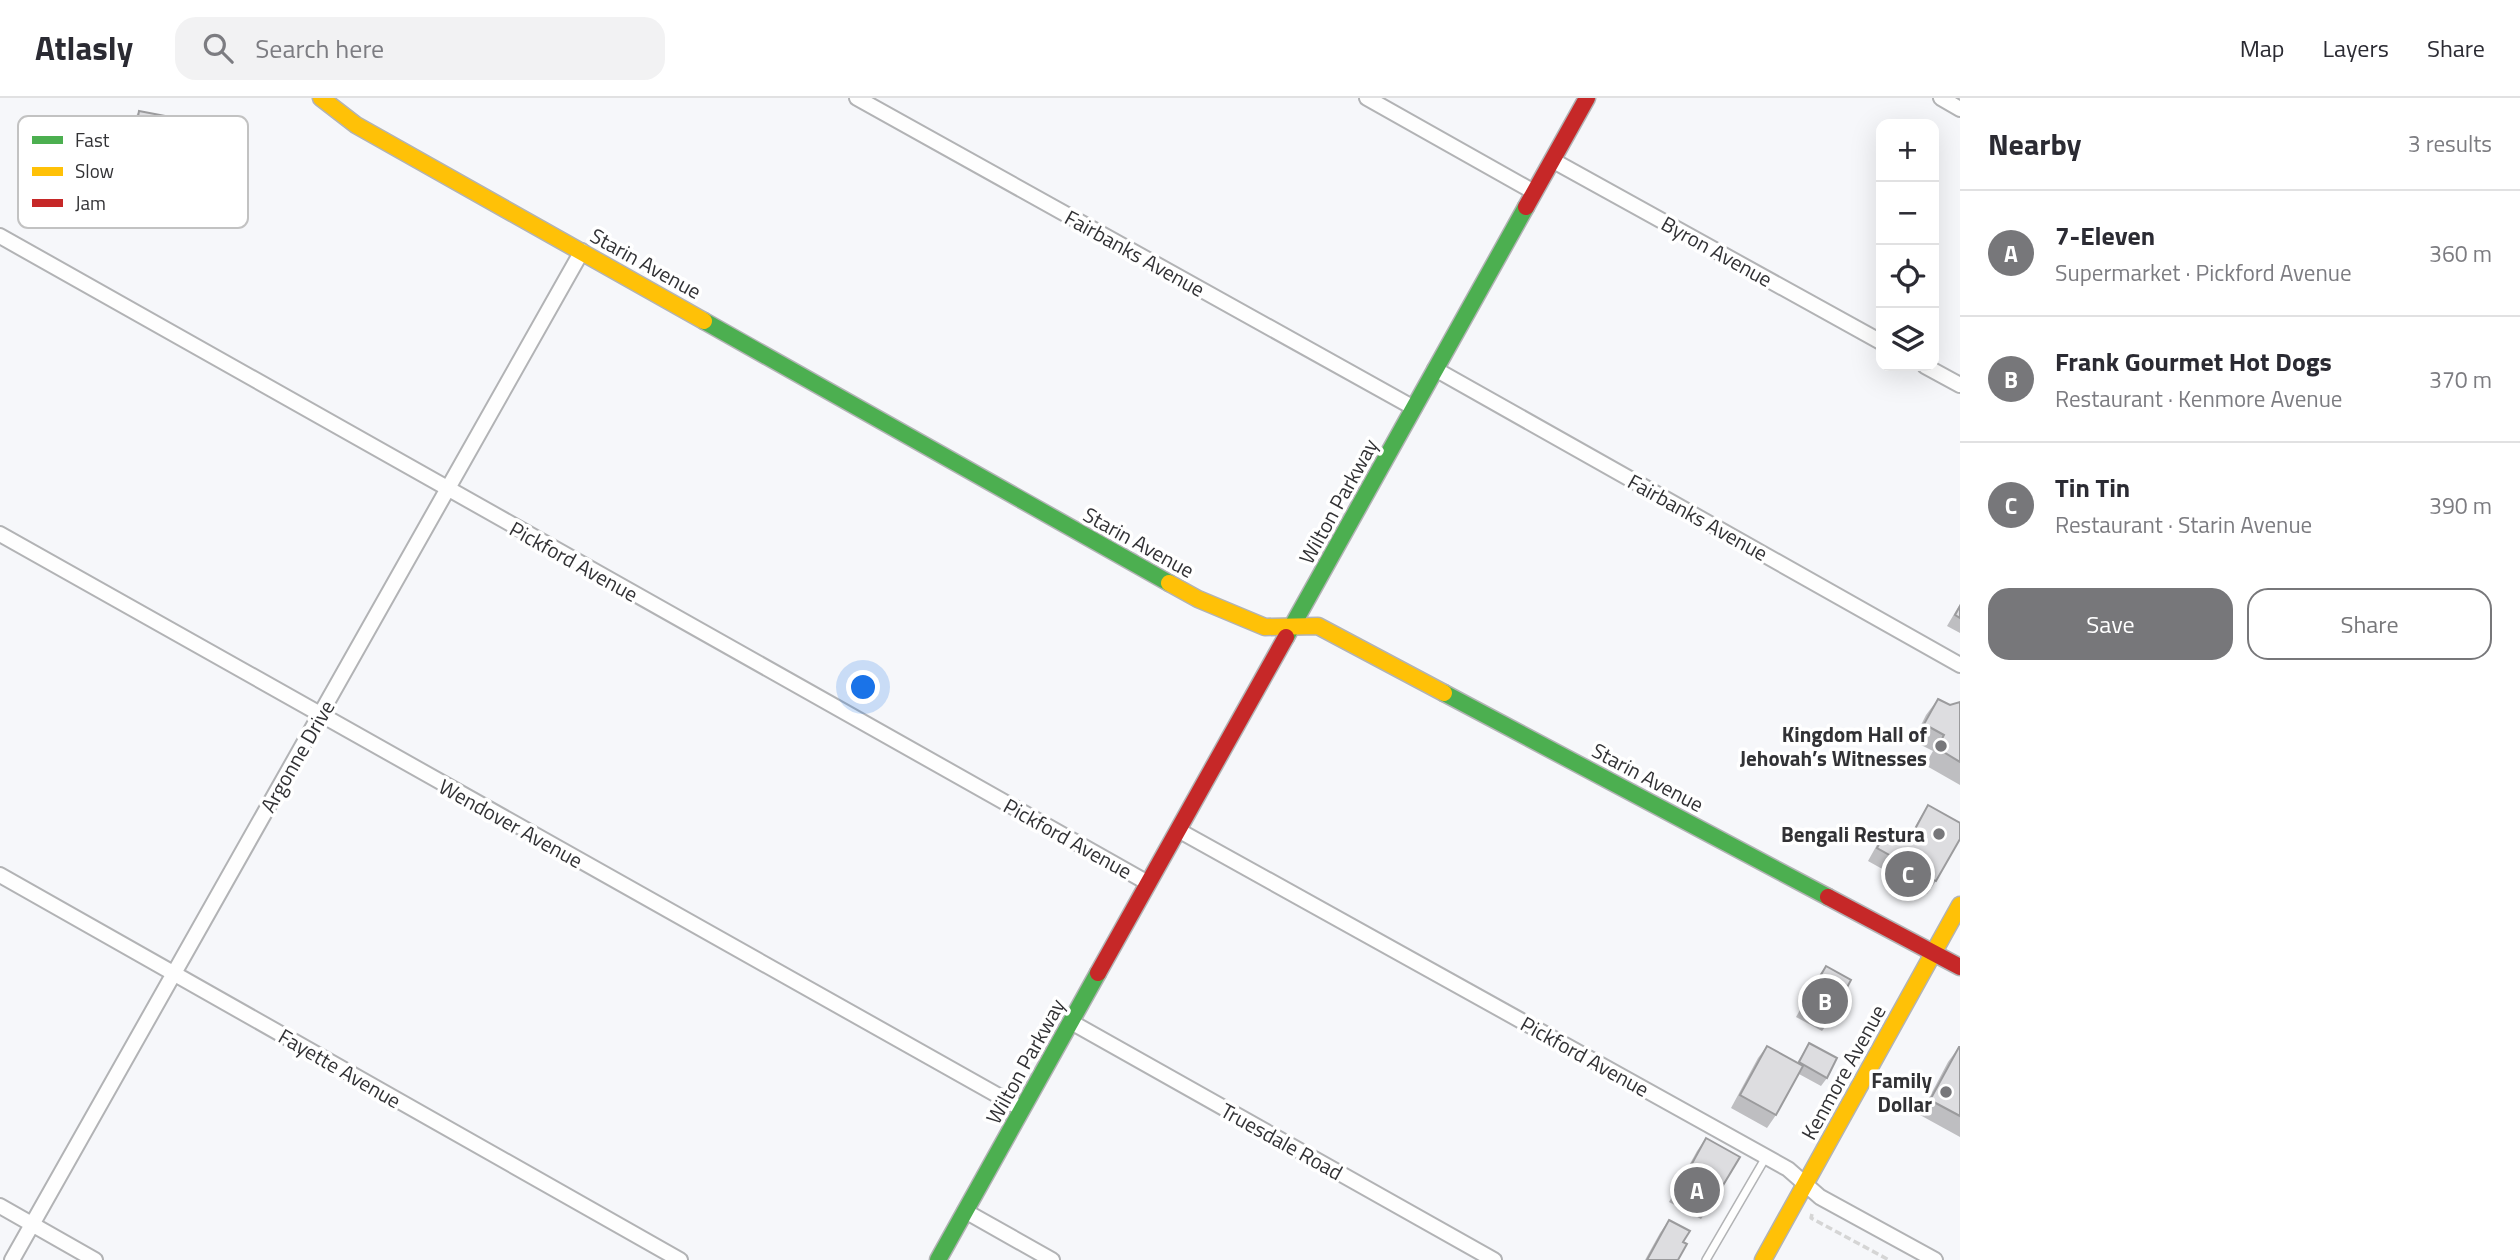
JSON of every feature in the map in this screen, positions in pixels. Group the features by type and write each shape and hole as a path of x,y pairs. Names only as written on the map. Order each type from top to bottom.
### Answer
{"street":[{"name":"Starin Avenue","path":"321,98 356,125 1198,599 1265,626 1318,626 1960,967"},
{"name":"Fairbanks Avenue","path":"856,98 1413,408"},
{"path":"1367,98 1534,192"},
{"path":"1552,160 1587,98"},
{"path":"1941,98 1960,108"},
{"name":"Wilton Parkway","path":"939,1260 1552,160"},
{"name":"Byron Avenue","path":"1552,160 1876,339"},
{"name":"Pickford Avenue","path":"0,236 1149,883"},
{"name":"Argonne Drive","path":"12,1260 582,251"},
{"name":"Fairbanks Avenue","path":"1435,369 1960,665"},
{"path":"1934,371 1960,385"},
{"name":"Wendover Avenue","path":"0,534 1022,1109"},
{"name":"Pickford Avenue","path":"1178,830 1788,1168 1820,1197 1935,1260"},
{"name":"Fayette Avenue","path":"0,875 680,1260"},
{"name":"Kenmore Avenue","path":"1763,1260 1960,905"},
{"name":"Truesdale Road","path":"1071,1022 1494,1260"},
{"path":"0,1206 95,1260"},
{"path":"965,1211 1052,1260"}],"lane":[{"path":"1711,1259 1766,1157"}],"path":[{"path":"1811,1218 1889,1260"}],"building":[{"path":"139,111 165,116 138,116"},
{"path":"1938,699 1950,705 1960,702 1960,762 1937,748 1944,735 1924,724"},
{"path":"1928,805 1960,823 1960,839 1936,881 1877,848 1887,830 1908,842"},
{"path":"1826,966 1851,980 1828,1023 1802,1008"},
{"path":"1809,1043 1837,1058 1827,1078 1799,1062"},
{"path":"1767,1046 1803,1066 1776,1115 1740,1095"},
{"path":"1960,1047 1960,1116 1930,1100"},
{"path":"1706,1138 1740,1157 1710,1207 1678,1189"},
{"path":"1669,1220 1690,1231 1683,1242 1687,1244 1678,1260 1647,1260"}],"traffic: fast":[{"path":"1286,637 1526,207"},
{"path":"704,321 1169,583"},
{"path":"1444,693 1828,897"},
{"path":"938,1260 1098,973"}],"traffic: slow":[{"path":"321,98 356,125 704,321"},
{"path":"1169,583 1198,599 1265,627 1318,626 1444,693"},
{"path":"1763,1260 1960,905"}],"traffic: jam":[{"path":"1526,207 1587,98"},
{"path":"1098,973 1286,637"},
{"path":"1828,897 1960,967"}],"place":[{"name":"Kingdom Hall of Jehovah’s Witnesses","path":"1941,746"},
{"name":"Bengali Restura","path":"1939,834"},
{"name":"Tin Tin","path":"1908,874"},
{"name":"Frank Gourmet Hot Dogs","path":"1825,1001"},
{"name":"Family Dollar","path":"1946,1092"},
{"name":"7-Eleven","path":"1697,1190"}]}
